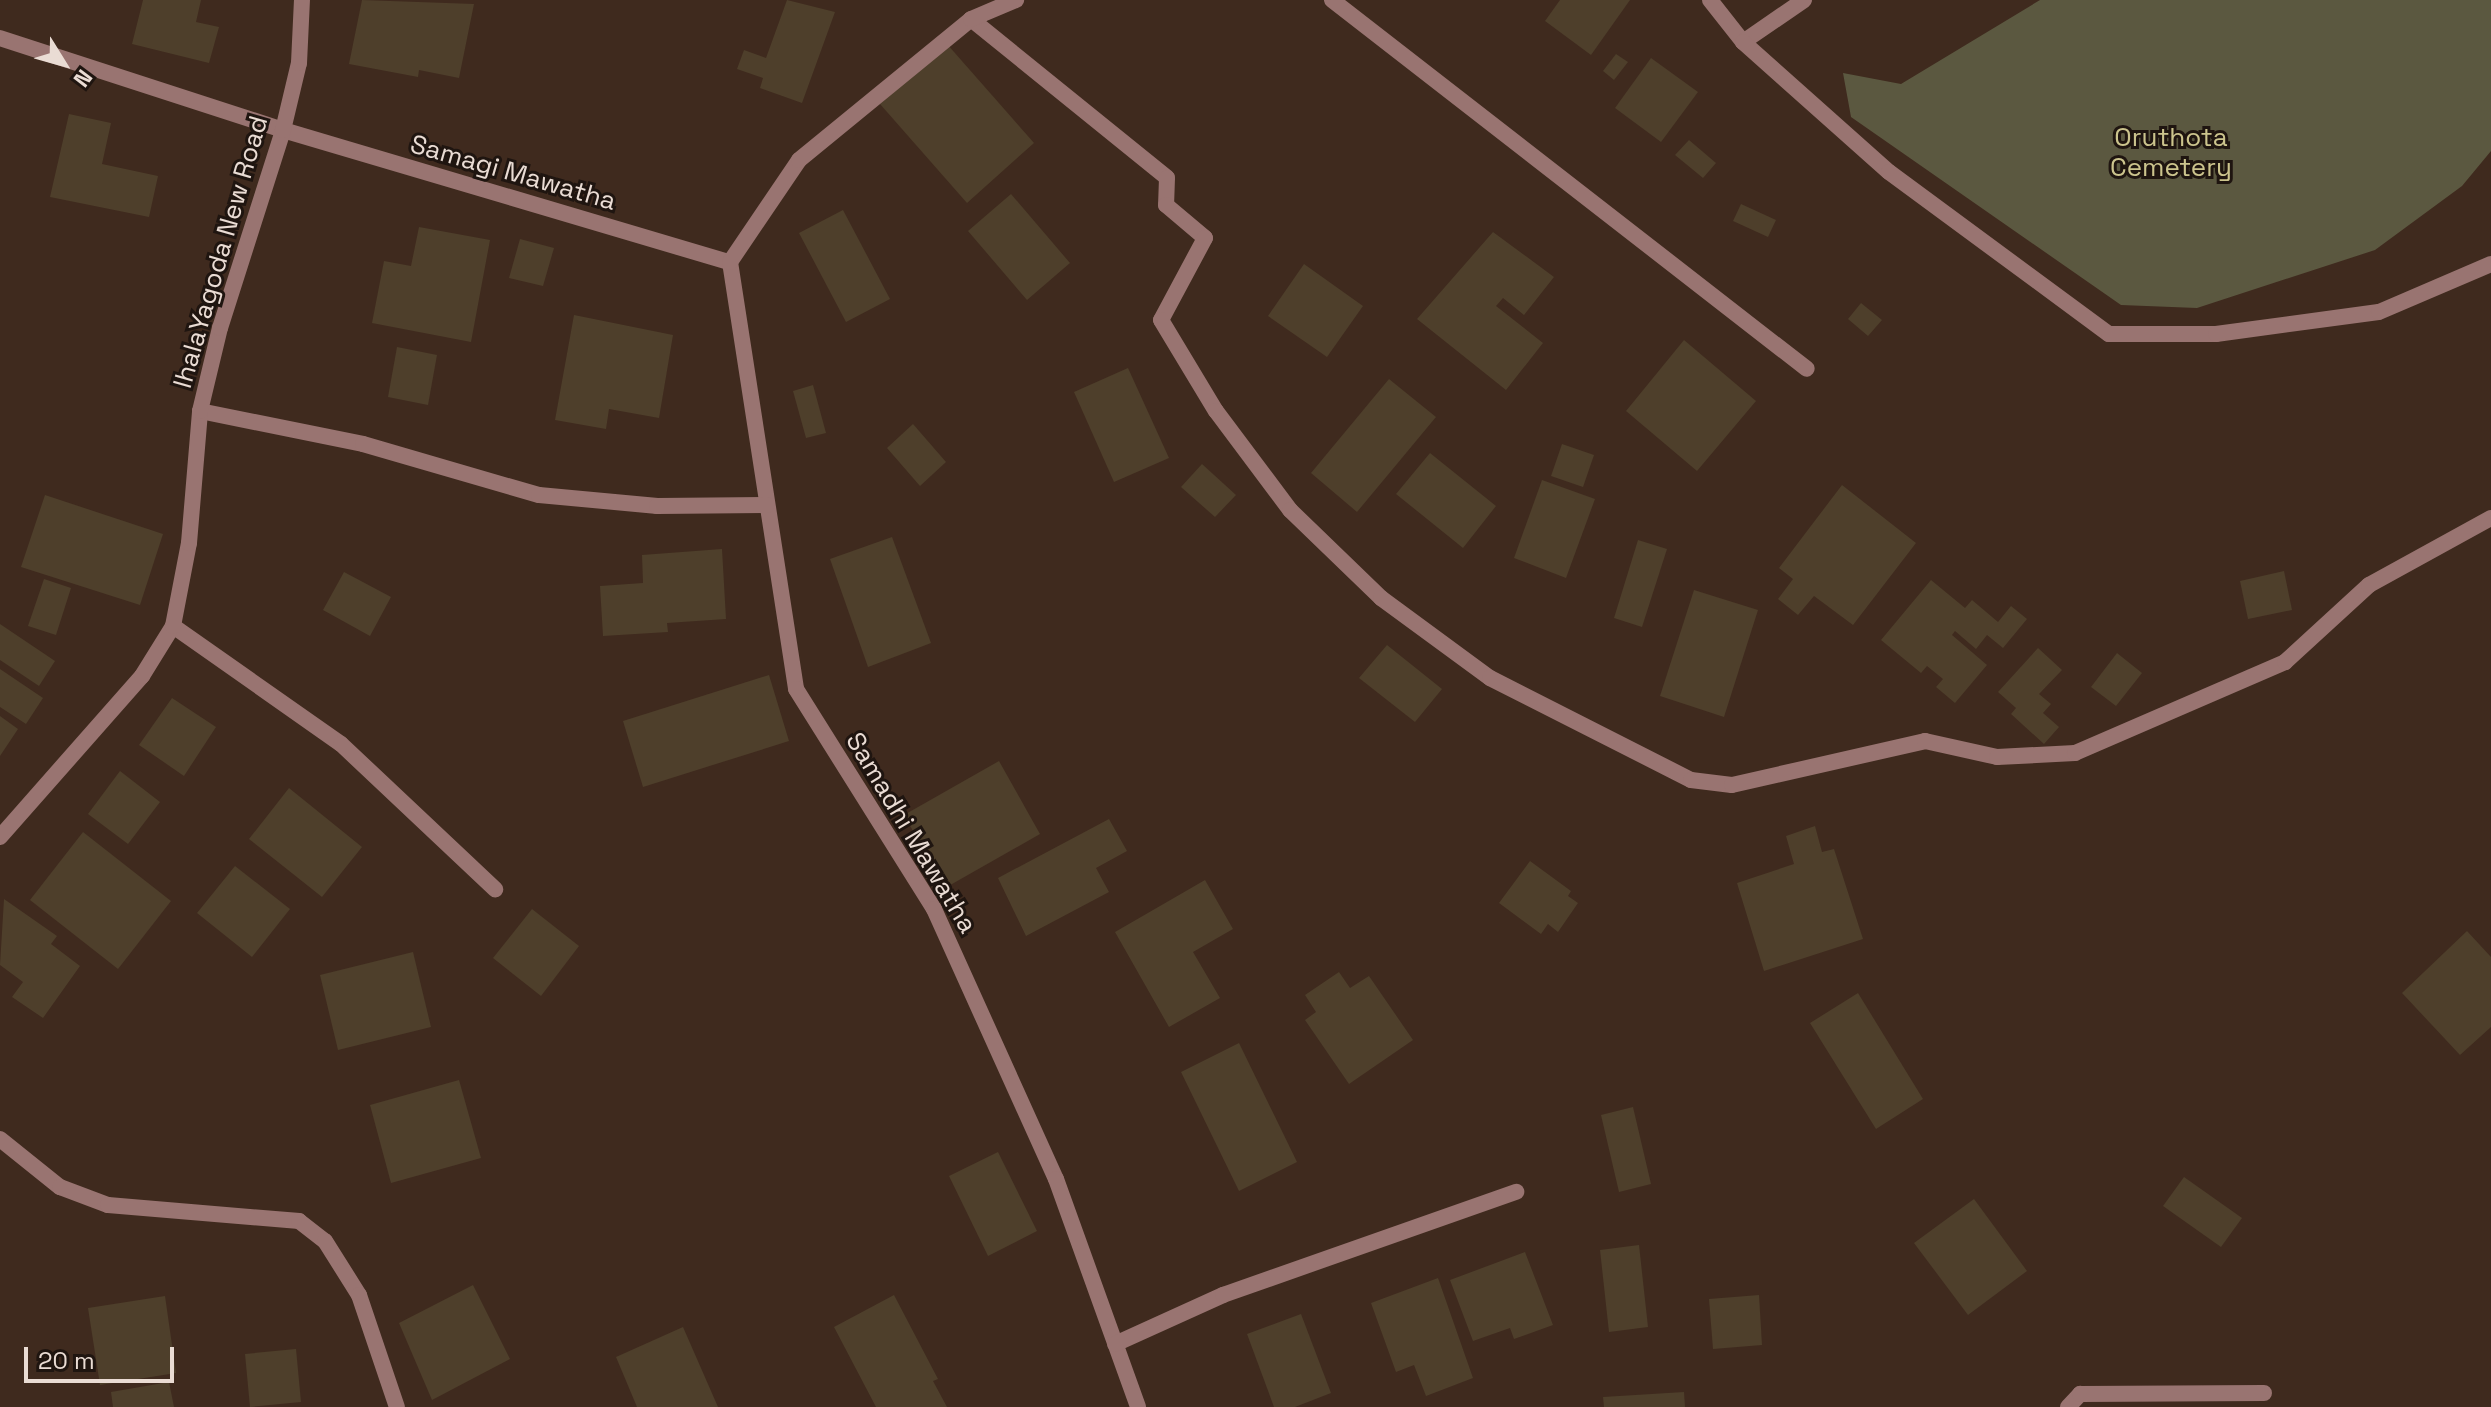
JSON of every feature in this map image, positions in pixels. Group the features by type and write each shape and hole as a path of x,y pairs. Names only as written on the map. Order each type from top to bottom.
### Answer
{"street":[{"name":"IhalaYagoda New Road","path":"0,837 142,676 173,626 189,543 200,411 220,328 283,130 299,63 302,0"},
{"path":"730,262 799,160 971,19 1016,0"},
{"path":"1332,0 1807,369"},
{"path":"1710,0 1743,42 1889,172 2109,334 2216,334 2379,312 2491,264"},
{"path":"1743,42 1804,0"},
{"path":"971,19 1167,178 1166,205 1205,238 1161,320 1216,411 1290,510 1381,598 1490,678 1691,780 1732,785 1925,741 1997,757 2075,753 2285,662 2369,585 2491,518"},
{"name":"Samagi Mawatha","path":"0,38 283,130 730,262"},
{"name":"Samadhi Mawatha","path":"730,262 796,689 934,909 1056,1179 1138,1407"},
{"path":"200,411 363,444 539,495 657,506 767,505"},
{"path":"173,626 341,744 495,889"},
{"path":"0,1139 60,1187 108,1205 299,1221 325,1241 359,1295 397,1407"},
{"path":"1115,1344 1223,1295 1516,1192"},
{"path":"2068,1407 2080,1394 2264,1393"}],"green space":[{"name":"Oruthota Cemetery","path":"2040,0 2491,0 2491,151 2462,186 2375,250 2197,308 2121,305 1851,117 1843,73 1901,84"}],"building":[{"path":"143,0 201,0 196,22 219,27 209,63 132,44"},
{"path":"362,0 474,4 459,78 419,70 418,77 349,64"},
{"path":"787,0 835,12 802,103 760,88 763,78 737,69 744,50 766,58"},
{"path":"1560,0 1630,0 1591,55 1545,21"},
{"path":"947,44 1034,143 967,203 880,104"},
{"path":"1616,54 1628,62 1614,80 1603,71"},
{"path":"1651,58 1698,92 1661,142 1615,108"},
{"path":"69,114 111,123 102,164 158,176 149,217 50,197"},
{"path":"1689,140 1716,163 1703,178 1675,155"},
{"path":"1011,194 1070,263 1027,300 968,231"},
{"path":"1741,204 1776,220 1768,237 1733,221"},
{"path":"843,210 890,299 846,322 799,233"},
{"path":"419,227 490,240 471,342 372,323 384,261 411,266"},
{"path":"1493,232 1554,277 1524,315 1503,298 1496,306 1543,343 1506,390 1417,319"},
{"path":"520,239 554,248 543,286 509,278"},
{"path":"1304,264 1363,306 1327,357 1268,316"},
{"path":"1861,303 1882,320 1868,336 1848,319"},
{"path":"574,315 673,335 659,418 609,409 606,429 555,420"},
{"path":"1684,340 1756,401 1697,471 1626,411"},
{"path":"397,347 437,355 428,405 388,397"},
{"path":"1128,368 1169,458 1114,482 1074,392"},
{"path":"1389,379 1436,417 1357,512 1311,473"},
{"path":"813,385 826,433 806,438 793,391"},
{"path":"913,424 946,462 920,486 887,448"},
{"path":"1562,444 1594,455 1583,487 1551,476"},
{"path":"1430,453 1496,506 1463,548 1396,494"},
{"path":"1202,464 1236,495 1215,517 1181,487"},
{"path":"1542,480 1595,499 1566,578 1514,558"},
{"path":"1842,485 1916,543 1853,625 1814,596 1798,615 1778,599 1793,579 1779,568"},
{"path":"45,495 163,534 140,605 21,567"},
{"path":"892,537 931,643 868,667 830,559"},
{"path":"1638,540 1667,549 1642,627 1614,618"},
{"path":"722,549 726,619 667,623 668,632 603,636 600,586 643,583 642,555"},
{"path":"2284,571 2292,610 2248,619 2240,581"},
{"path":"344,572 391,597 370,636 323,610"},
{"path":"44,579 71,588 56,635 28,626"},
{"path":"1931,580 1965,608 1972,600 1998,622 2011,606 2027,619 2003,648 1987,635 1976,649 1955,631 1952,635 1987,665 1955,703 1936,687 1943,679 1927,666 1921,673 1881,640"},
{"path":"1694,590 1758,610 1724,717 1660,696"},
{"path":"0,624 55,661 39,686 0,660"},
{"path":"1387,645 1442,689 1415,722 1359,678"},
{"path":"2038,648 2062,670 2039,694 2051,704 2043,713 2059,727 2044,744 2011,714 2016,708 1998,692"},
{"path":"2117,653 2142,673 2116,706 2091,687"},
{"path":"0,669 43,698 26,724 0,707"},
{"path":"769,675 789,741 643,787 623,721"},
{"path":"172,698 216,727 184,776 139,745"},
{"path":"0,716 18,729 0,756"},
{"path":"999,761 1040,834 945,888 904,815"},
{"path":"120,771 160,802 128,844 88,814"},
{"path":"289,788 362,847 322,897 249,839"},
{"path":"1109,819 1127,851 1096,868 1109,892 1026,936 998,878"},
{"path":"1815,826 1822,852 1834,849 1863,939 1764,971 1737,883 1794,864 1786,836"},
{"path":"83,832 171,901 118,969 30,900"},
{"path":"1530,861 1571,891 1568,896 1578,903 1558,932 1548,924 1541,934 1499,903"},
{"path":"235,866 290,909 252,957 197,913"},
{"path":"1205,880 1233,929 1193,952 1220,998 1169,1027 1115,932"},
{"path":"4,899 57,936 51,944 80,966 43,1018 12,997 23,982 0,965"},
{"path":"532,909 579,946 541,996 493,958"},
{"path":"2467,931 2491,957 2491,1027 2460,1055 2402,993"},
{"path":"413,952 431,1027 338,1050 320,975"},
{"path":"1339,972 1350,988 1369,976 1413,1040 1349,1084 1305,1020 1316,1012 1305,995"},
{"path":"1858,993 1923,1099 1876,1129 1810,1023"},
{"path":"1239,1043 1297,1162 1239,1191 1181,1072"},
{"path":"459,1080 481,1158 391,1183 370,1105"},
{"path":"1633,1107 1651,1184 1619,1192 1601,1115"},
{"path":"998,1152 1037,1231 988,1256 949,1176"},
{"path":"2184,1177 2242,1218 2221,1247 2163,1206"},
{"path":"1974,1199 2027,1271 1968,1315 1914,1243"},
{"path":"1639,1245 1648,1327 1609,1332 1600,1250"},
{"path":"1525,1252 1553,1325 1514,1339 1510,1328 1473,1341 1450,1280"},
{"path":"1438,1278 1473,1378 1426,1396 1414,1365 1396,1372 1371,1303"},
{"path":"473,1285 510,1359 432,1400 399,1323"},
{"path":"894,1295 938,1379 933,1381 947,1407 876,1407 834,1327"},
{"path":"1759,1295 1762,1345 1713,1349 1709,1299"},
{"path":"165,1296 176,1373 100,1385 88,1308"},
{"path":"1301,1314 1331,1393 1295,1407 1274,1407 1247,1334"},
{"path":"683,1327 718,1407 637,1407 616,1357"},
{"path":"296,1349 301,1402 250,1407 245,1354"},
{"path":"169,1382 174,1407 113,1407 111,1392"},
{"path":"1684,1392 1685,1407 1604,1407 1603,1397"}]}
